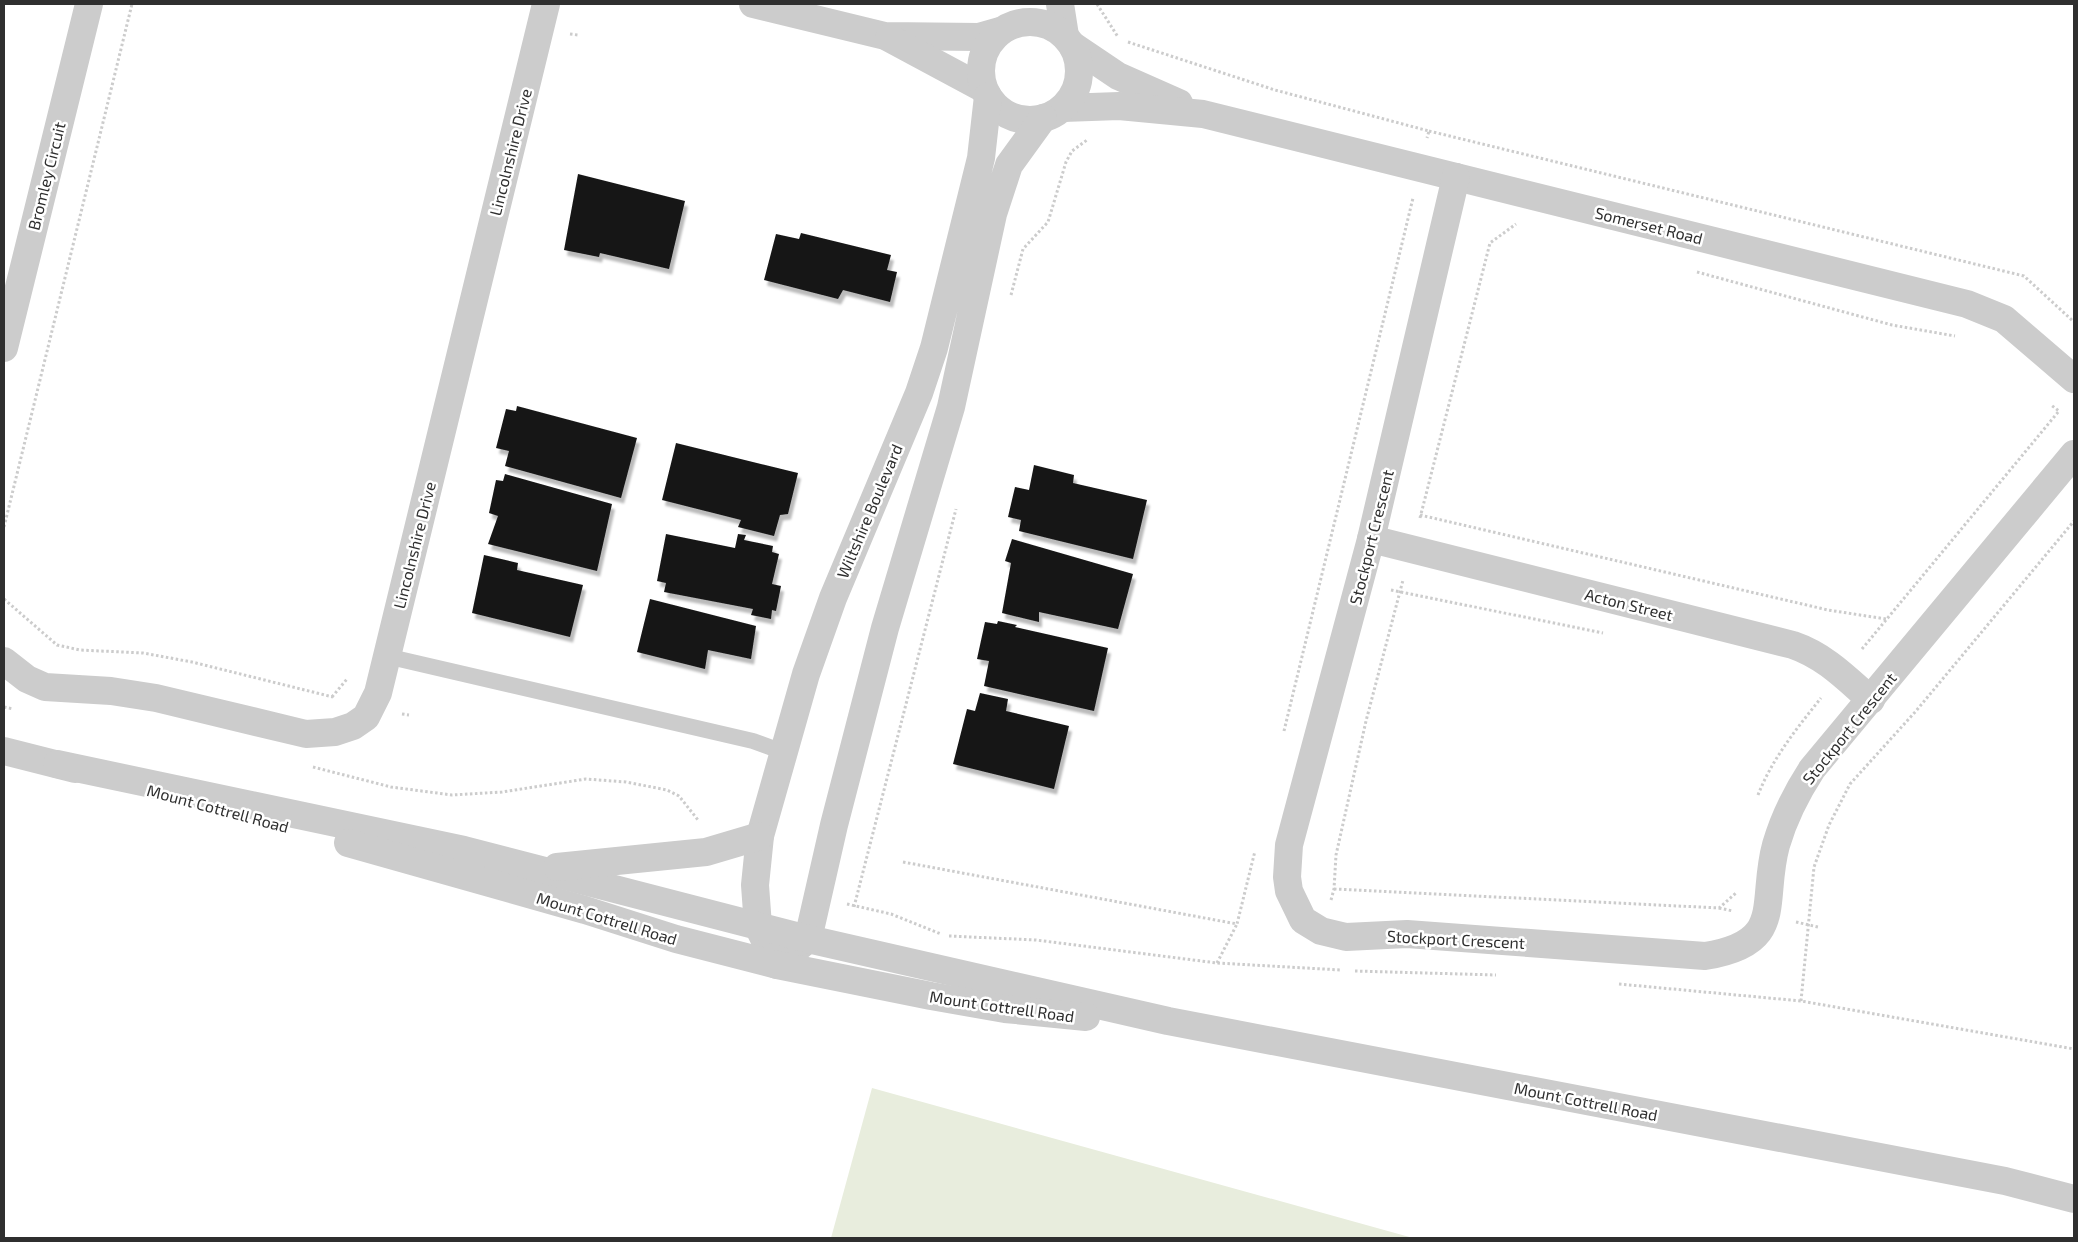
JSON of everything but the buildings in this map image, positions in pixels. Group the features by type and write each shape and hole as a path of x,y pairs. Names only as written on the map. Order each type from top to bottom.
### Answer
{"street":[{"name":"Bromley Circuit","path":"4,348 89,4"},
{"name":"Lincolnshire Drive","path":"4,661 26,679 45,687 111,691 156,698 306,734 335,732 353,726 366,717 378,693 546,4"},
{"path":"753,4 885,36 979,37 1008,21 1037,22 1052,27 1068,41"},
{"path":"758,926 777,965 808,939 817,896 885,628 951,407 993,214 1009,165 1053,113 1071,97 1077,85 1079,71 1077,58 1068,41 1060,4"},
{"path":"1008,21 992,40 981,63 986,92 998,109 1012,117 1028,120 1053,113"},
{"path":"885,36 986,92"},
{"name":"Somerset Road","path":"1068,41 1118,76 1203,114"},
{"name":"Wiltshire Boulevard","path":"758,926 755,885 760,836 806,674 833,598 919,393 934,348 981,158 986,92"},
{"name":"Somerset Road","path":"1053,113 1119,106 1203,114 1986,310 2004,319 2074,379"},
{"name":"Stockport Crescent","path":"1456,177 1371,539 1289,844 1287,877 1289,891 1302,920 1321,931 1346,937 1407,934 1706,956 1728,952 1748,943 1767,917 1776,846 1795,794 1812,768 1871,700 2074,454"},
{"name":"Acton Street","path":"1371,539 1793,645 1813,652 1871,700"},
{"name":"Mount Cottrell Road","path":"4,751 466,876 585,910 676,939 777,965 1004,1009 1121,1021 1168,1021"},
{"name":"Mount Cottrell Road","path":"57,764 464,850 808,939 1168,1021 2005,1181 2074,1199"},
{"path":"538,869 706,852 760,836"},
{"name":"Mount Cottrell Road","path":"2005,1181 2074,1185"}],"lane":[{"path":"386,656 753,742 783,752"}],"path":[{"path":"4,528 132,4"},
{"path":"1097,4 1105,17"},
{"path":"1120,39 1275,90 1429,131 2024,276 2074,322"},
{"path":"1282,740 1429,131"},
{"path":"1403,197 1448,208"},
{"path":"1507,221 1524,226"},
{"path":"1009,302 1023,249 1048,222"},
{"path":"1692,271 1892,326 1960,337"},
{"path":"1841,674 2059,411 2044,398"},
{"path":"854,906 958,503"},
{"path":"1420,515 1828,610 1886,620"},
{"path":"1801,1001 1814,867 1829,825 1850,784 1916,711 2074,521"},
{"path":"1322,576 1613,635"},
{"path":"4,599 57,645 80,650 143,653 192,662 409,715"},
{"path":"1757,799 1767,774 1801,723 1823,696 1816,692"},
{"path":"4,707 19,711"},
{"path":"305,765 391,787 452,795 502,792 586,779 653,787 679,796 690,807 704,830 706,852"},
{"path":"1217,963 1237,924 1256,847"},
{"path":"903,862 1237,924"},
{"path":"1334,889 1719,908 1738,891"},
{"path":"817,896 891,914 944,936 1036,940 1217,963 1342,970"},
{"path":"1809,924 1818,926"},
{"path":"1352,971 1498,975"},
{"path":"1615,984 1801,1001 2074,1049"}],"green space":[{"path":"872,1088 1413,1238 831,1238"}]}
